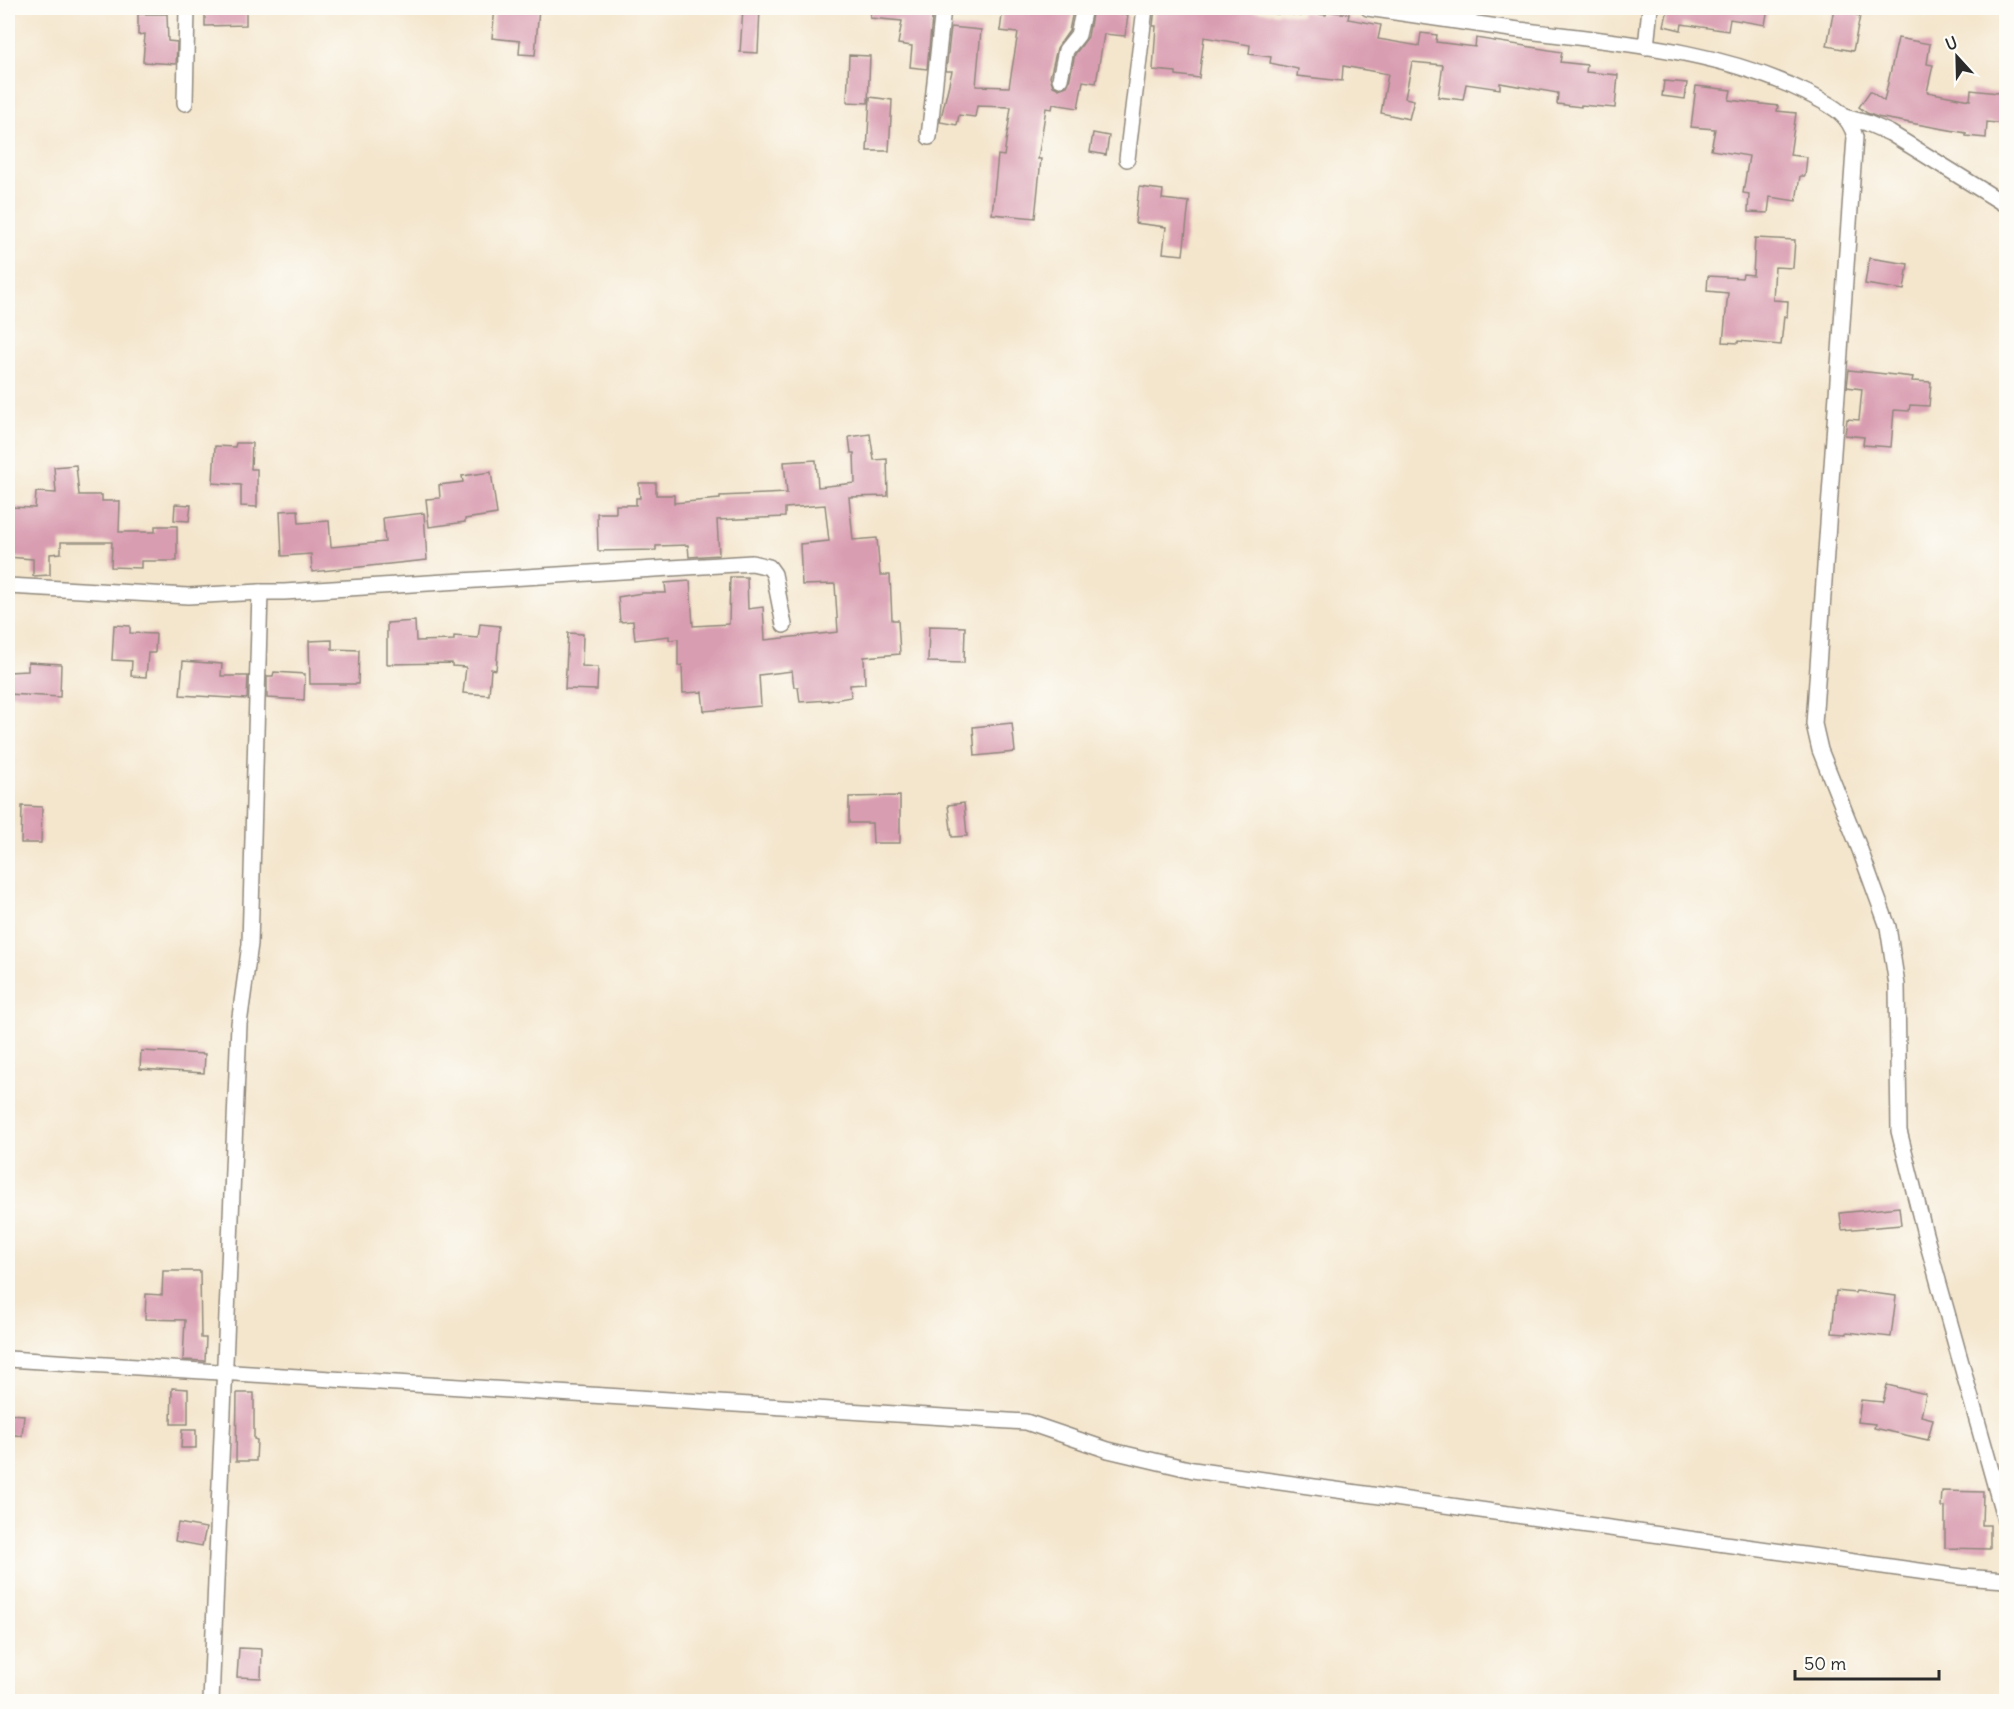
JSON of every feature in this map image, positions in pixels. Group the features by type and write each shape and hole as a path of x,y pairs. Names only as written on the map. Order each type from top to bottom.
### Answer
{"street":[{"path":"185,103 187,8"},
{"path":"929,137 943,8"},
{"path":"1060,79 1066,50 1078,35 1084,8"},
{"path":"1127,159 1145,8"},
{"path":"1368,8 1646,47 1737,65 1783,81 1828,104 1848,118 1868,123 1890,133 2007,205"},
{"path":"1646,47 1650,8"},
{"path":"1848,118 1855,137 1814,724 1820,750 1888,927 1897,985 1899,1131 1928,1245 2007,1524"},
{"path":"8,586 188,596 296,592 752,563 769,567 774,574 784,625"},
{"path":"210,1701 239,1024 250,944 260,592"},
{"path":"8,1359 1026,1422 1108,1450 1193,1470 1950,1575 2007,1580"}],"building":[{"path":"495,8 539,8 535,55 519,54 520,41 492,38"},
{"path":"743,8 760,8 758,53 740,52"},
{"path":"871,8 933,8 927,69 910,67 912,46 898,44 902,21 870,18"},
{"path":"1003,8 1050,8 1073,11 1069,31 1057,48 1050,77 1053,86 1059,89 1067,86 1075,54 1088,37 1093,8 1112,8 1111,13 1128,15 1125,36 1104,34 1096,83 1083,81 1078,108 1053,104 1052,109 1046,108 1038,159 1041,159 1035,218 992,214 998,155 1004,156 1011,107 977,106 975,117 959,115 957,125 940,122 952,71 946,71 951,27 981,30 976,86 1009,87 1018,33 1000,31"},
{"path":"1155,8 1233,8 1301,16 1302,12 1326,15 1327,11 1349,14 1348,19 1381,25 1378,39 1419,46 1421,33 1437,35 1436,42 1475,47 1476,38 1562,52 1560,62 1587,65 1586,72 1618,75 1615,108 1557,104 1558,93 1500,83 1500,89 1466,84 1463,100 1438,97 1443,65 1412,62 1405,98 1414,100 1409,119 1381,113 1388,74 1343,66 1342,81 1297,76 1298,69 1270,63 1271,57 1249,54 1250,45 1204,37 1199,78 1176,75 1176,72 1153,70"},
{"path":"1668,8 1768,8 1765,25 1730,19 1728,31 1682,24 1681,30 1664,26"},
{"path":"1834,8 1858,8 1856,15 1860,16 1853,51 1827,46"},
{"path":"246,9 246,25 205,26 205,10"},
{"path":"138,14 167,14 168,41 177,42 176,64 143,62 145,34 138,35"},
{"path":"1898,38 1930,44 1927,64 1933,65 1927,92 1970,100 1971,90 2007,94 2007,124 1987,122 1986,138 1966,136 1966,133 1877,117 1859,107 1870,91 1884,101"},
{"path":"849,55 870,56 868,103 847,102"},
{"path":"1664,81 1687,83 1685,99 1662,96"},
{"path":"1696,86 1731,90 1729,100 1778,106 1777,111 1796,113 1790,155 1807,157 1805,176 1800,176 1796,201 1770,197 1768,213 1748,212 1749,194 1743,193 1749,156 1711,150 1715,129 1691,127"},
{"path":"870,97 892,100 889,151 867,151"},
{"path":"1093,133 1109,136 1106,155 1090,152"},
{"path":"1139,187 1163,190 1162,199 1189,202 1183,255 1163,253 1166,227 1135,223"},
{"path":"1755,238 1795,240 1793,268 1775,267 1773,300 1788,301 1781,345 1723,342 1728,293 1707,291 1708,276 1742,278 1743,274 1753,275"},
{"path":"1869,258 1908,264 1904,290 1865,284"},
{"path":"1849,370 1913,377 1912,381 1931,382 1929,406 1910,405 1909,411 1894,410 1891,447 1863,445 1864,437 1845,435 1847,419 1859,420 1862,389 1847,387"},
{"path":"870,434 874,460 887,459 888,496 849,497 853,540 877,538 880,575 890,575 892,620 898,620 900,654 864,657 865,684 850,685 851,697 800,702 798,687 794,687 792,671 759,675 761,706 704,711 702,692 683,693 682,665 678,666 678,639 669,640 669,636 635,640 633,621 620,622 618,597 642,593 666,593 665,583 690,581 693,626 729,624 730,577 747,577 748,609 763,607 765,640 838,632 835,584 802,585 800,544 829,541 825,505 785,508 785,517 717,520 719,555 689,557 688,545 656,546 656,550 598,551 597,513 616,513 616,505 636,505 636,498 640,498 639,483 656,483 656,495 674,495 674,503 720,499 720,496 787,493 784,462 816,460 818,487 855,483 854,453 851,453 849,437"},
{"path":"236,443 252,443 251,469 257,469 257,507 241,506 241,485 213,483 215,446 235,447"},
{"path":"76,465 79,495 102,495 102,501 120,501 119,532 155,532 155,526 177,526 177,561 141,561 141,568 111,567 112,542 61,542 61,553 50,554 50,575 33,576 33,559 8,557 8,507 35,508 36,492 56,493 54,467"},
{"path":"491,472 497,514 465,519 465,522 429,527 426,499 440,498 439,485 463,482 462,476"},
{"path":"175,504 191,505 189,521 174,520"},
{"path":"298,510 299,523 329,521 331,547 385,542 383,518 424,513 427,560 312,572 311,554 282,556 280,511"},
{"path":"415,621 416,641 454,640 454,636 478,638 480,624 500,626 496,670 491,669 489,695 463,693 466,667 452,666 452,663 387,664 387,623"},
{"path":"114,625 130,626 130,633 156,634 155,653 148,653 146,677 131,676 132,661 112,660"},
{"path":"929,626 965,627 964,663 928,662"},
{"path":"568,633 583,634 582,666 598,667 597,690 565,689"},
{"path":"332,640 332,649 359,650 358,684 310,684 309,641"},
{"path":"183,661 222,664 221,676 248,676 247,699 180,695"},
{"path":"28,662 61,664 60,697 8,694 8,672 28,671"},
{"path":"274,672 305,674 304,700 267,698 267,676 273,676"},
{"path":"1012,723 1015,752 975,756 973,727"},
{"path":"900,796 900,843 873,843 872,823 849,823 849,797"},
{"path":"964,803 967,836 952,837 948,805"},
{"path":"22,806 42,807 41,843 21,843"},
{"path":"141,1051 205,1054 204,1073 140,1069"},
{"path":"1899,1207 1901,1225 1842,1230 1840,1213"},
{"path":"163,1271 200,1271 201,1338 206,1338 205,1361 183,1360 185,1320 145,1319 146,1294 162,1295"},
{"path":"1836,1291 1896,1296 1891,1337 1847,1332 1847,1334 1832,1333"},
{"path":"1887,1385 1926,1394 1921,1416 1933,1419 1928,1440 1874,1428 1875,1424 1858,1422 1861,1400 1883,1402"},
{"path":"172,1388 188,1389 188,1424 171,1424"},
{"path":"237,1393 254,1393 256,1461 236,1461"},
{"path":"8,1414 24,1415 22,1436 8,1434"},
{"path":"182,1430 196,1430 196,1448 181,1448"},
{"path":"1942,1491 1983,1492 1982,1525 1990,1525 1990,1549 1945,1548 1945,1507 1941,1507"},
{"path":"178,1523 206,1528 202,1546 175,1541"},
{"path":"239,1648 262,1649 261,1678 237,1677"}]}
